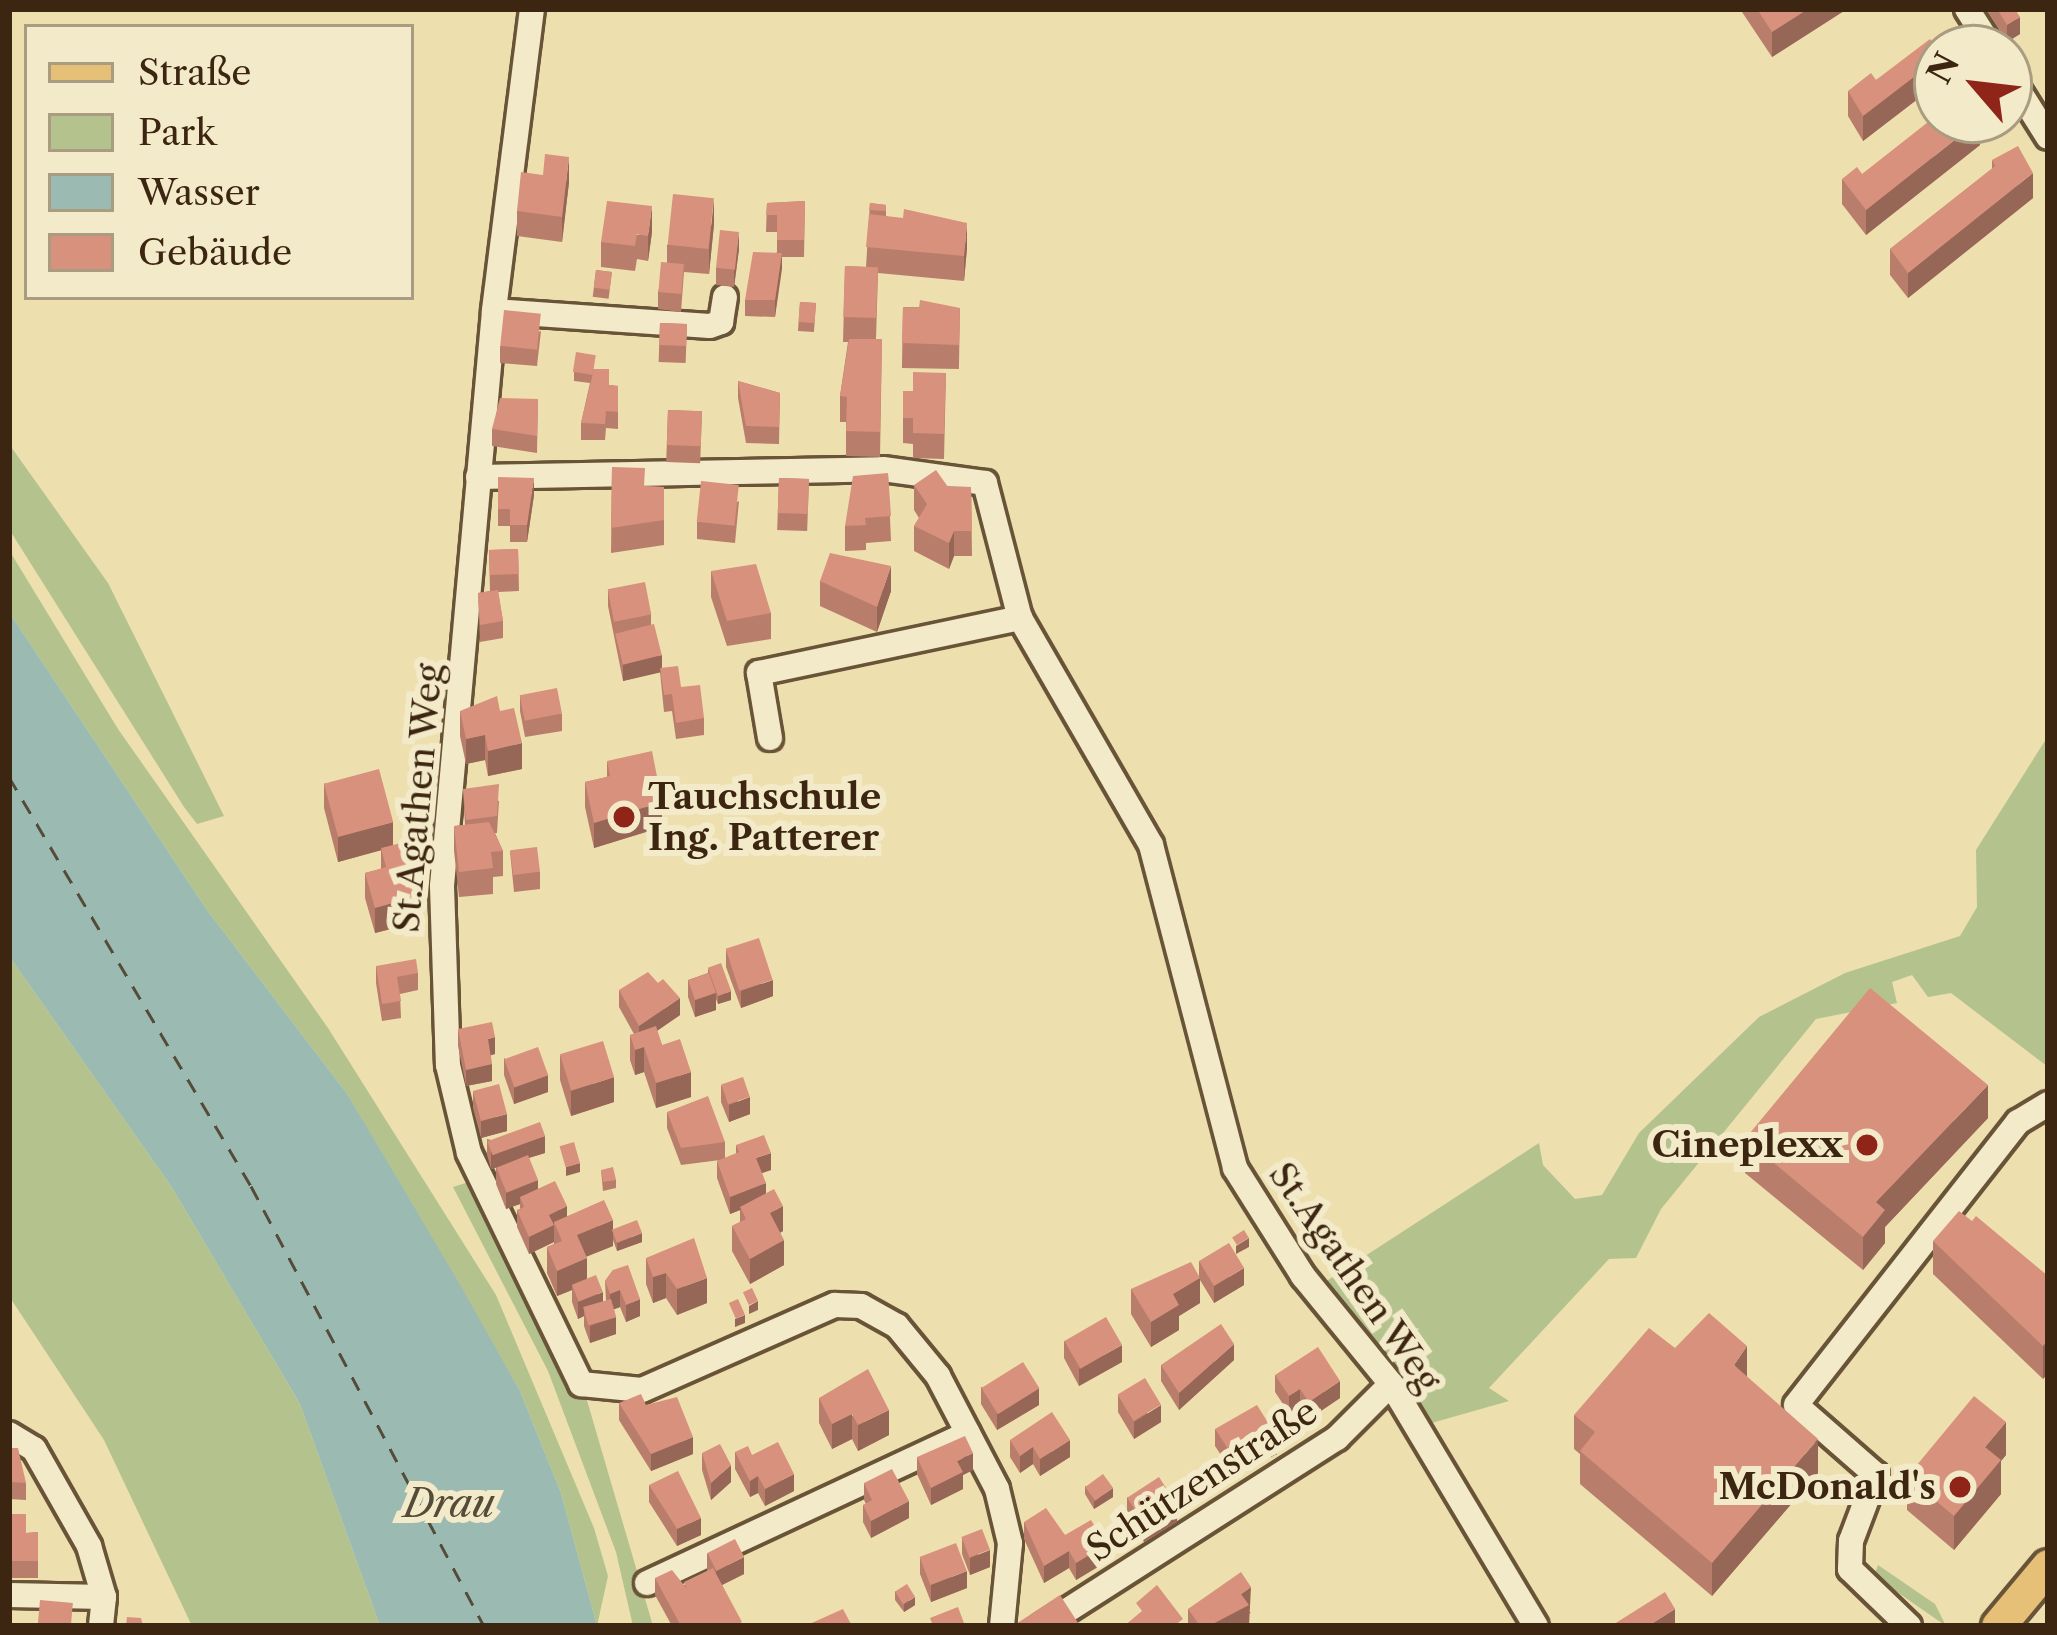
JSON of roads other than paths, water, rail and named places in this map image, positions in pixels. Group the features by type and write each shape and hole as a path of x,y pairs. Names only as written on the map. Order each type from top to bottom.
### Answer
{"main road":[{"path":"1998,1626 2048,1566"}],"street":[{"name":"St.Agathen Weg","path":"532,9 494,311 442,886 447,1037 469,1153 528,1284 581,1384 616,1393 642,1390 810,1314 861,1306 897,1326 938,1376 997,1489 1010,1543 1002,1626"},
{"path":"494,311 710,326 721,322 725,298"},
{"name":"St.Agathen Weg","path":"478,477 883,469 985,483 1020,618 1151,844 1235,1168 1303,1276 1390,1384 1536,1626"},
{"path":"770,738 759,673 1020,618"},
{"path":"1909,1626 1850,1569 1851,1541 1876,1475 1796,1405 2018,1122 2048,1104"},
{"name":"Schützenstraße","path":"1043,1626 1337,1438 1390,1384"},
{"path":"646,1583 968,1433"},
{"path":"9,1434 34,1449 89,1546 104,1597 101,1626"},
{"path":"9,1595 104,1597"}],"water":[{"name":"Drau","path":"9,612 207,910 348,1095 459,1283 520,1391 561,1493 597,1626 380,1626 300,1404 171,1186 9,956"}],"place":[{"name":"Tauchschule Ing. Patterer","path":"624,817"},
{"name":"Cineplexx","path":"1867,1145"},
{"name":"McDonald's","path":"1960,1487"}]}
